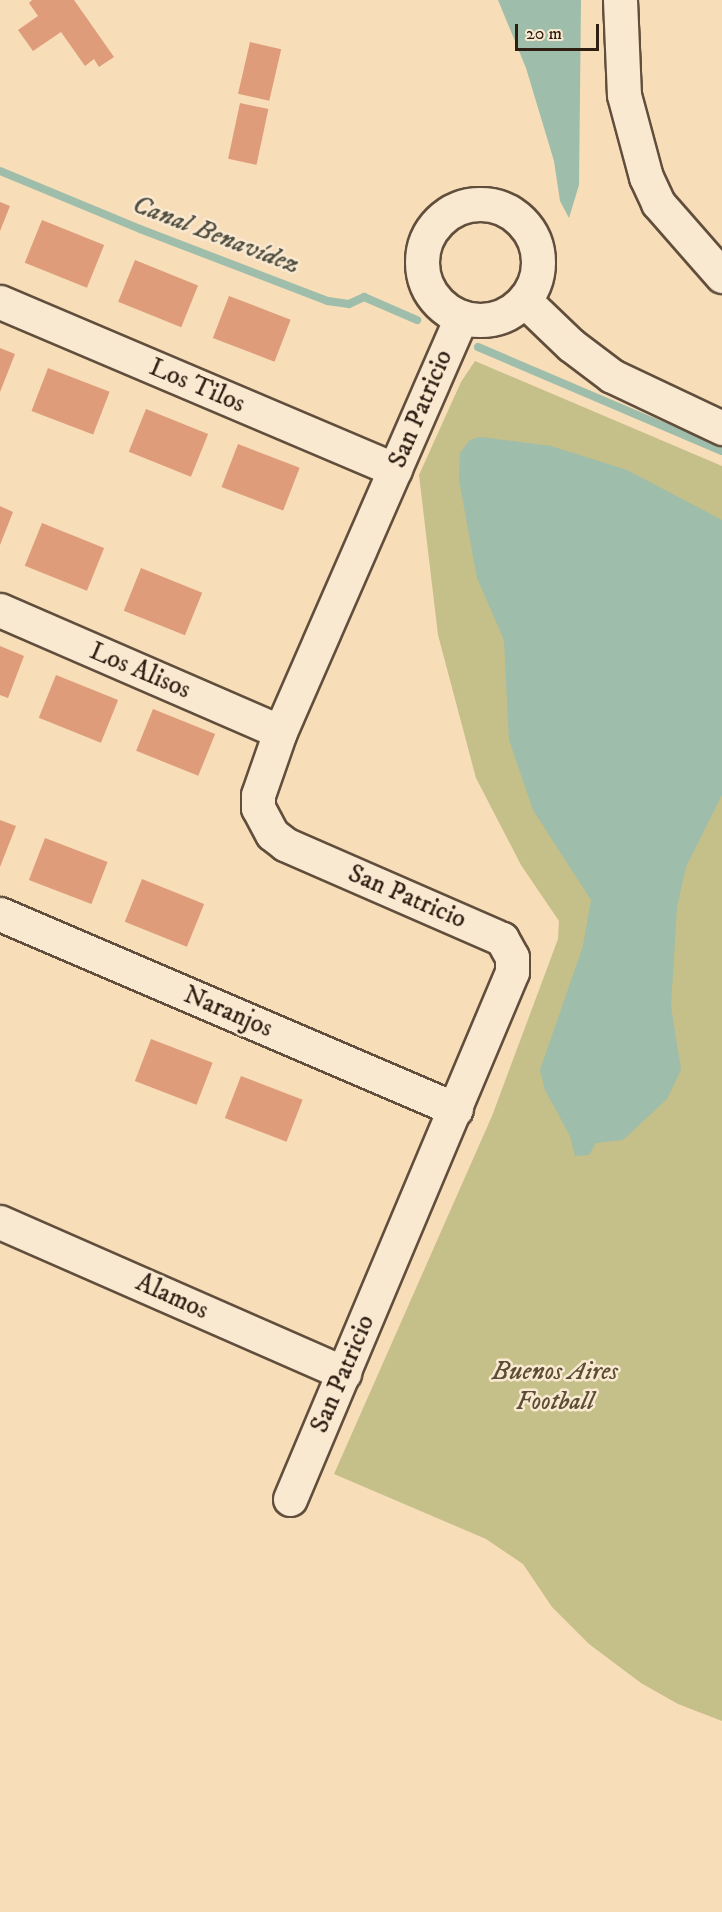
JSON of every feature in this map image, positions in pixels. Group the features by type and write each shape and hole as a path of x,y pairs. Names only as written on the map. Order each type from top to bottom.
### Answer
{"street":[{"path":"620,0 624,96 645,177 658,203 722,276"},
{"path":"483,203 501,208 519,218 531,234 538,253 538,273 524,300 500,318 480,321 461,317 431,295 424,278 422,260 425,241 435,225 465,205 483,203"},
{"path":"524,300 571,345 612,376 722,428"},
{"name":"Los Tilos","path":"0,302 395,470"},
{"name":"San Patricio","path":"290,1499 510,981 513,964 509,950 493,933 285,844 272,834 258,808 258,795 280,732 461,317"},
{"name":"Los Alisos","path":"0,610 280,732"},
{"name":"Naranjos","path":"0,914 456,1109"},
{"name":"Alamos","path":"0,1222 344,1373"}],"green space":[{"name":"Buenos Aires Football","path":"475,361 722,466 722,1721 678,1704 641,1683 589,1644 552,1607 523,1564 486,1539 334,1474 492,1116 558,939 559,921 521,865 476,778 438,635 419,475 461,382"}],"shaded area":[{"path":"498,0 581,0 579,185 569,218 560,201 554,161 526,68"},
{"path":"480,437 551,446 627,470 722,520 722,795 686,867 677,907 671,1006 681,1070 667,1099 623,1140 596,1143 589,1155 575,1156 570,1136 545,1090 540,1070 583,946 591,900 533,810 509,740 504,640 477,578 459,480 460,453 470,440"}],"building":[{"path":"32,0 74,0 114,57 99,67 94,59 85,66 61,32 33,51 18,30 38,16 29,3"},
{"path":"250,42 281,49 269,101 238,94"},
{"path":"240,103 268,109 257,165 228,159"},
{"path":"0,202 10,206 0,231"},
{"path":"42,220 104,245 87,288 25,263"},
{"path":"135,260 198,285 181,327 118,302"},
{"path":"229,296 291,320 274,362 213,338"},
{"path":"0,348 15,354 0,392"},
{"path":"48,368 110,392 93,435 32,411"},
{"path":"146,409 208,434 191,477 129,452"},
{"path":"238,444 300,468 283,511 222,487"},
{"path":"0,506 13,512 0,545"},
{"path":"42,523 104,548 87,591 25,566"},
{"path":"141,568 202,593 185,635 124,611"},
{"path":"0,646 24,656 8,698 0,695"},
{"path":"56,675 118,700 101,743 39,718"},
{"path":"153,709 215,734 198,776 136,751"},
{"path":"0,820 16,826 0,867"},
{"path":"45,838 108,862 91,904 29,880"},
{"path":"142,879 204,904 187,947 125,922"},
{"path":"151,1039 213,1063 196,1105 135,1081"},
{"path":"241,1076 303,1100 286,1142 225,1118"}],"waterway":[{"name":"Canal Benavídez","path":"0,171 140,229 328,301 349,304 364,297 417,320"},
{"name":"Canal Benavídez","path":"478,347 722,451"}]}
